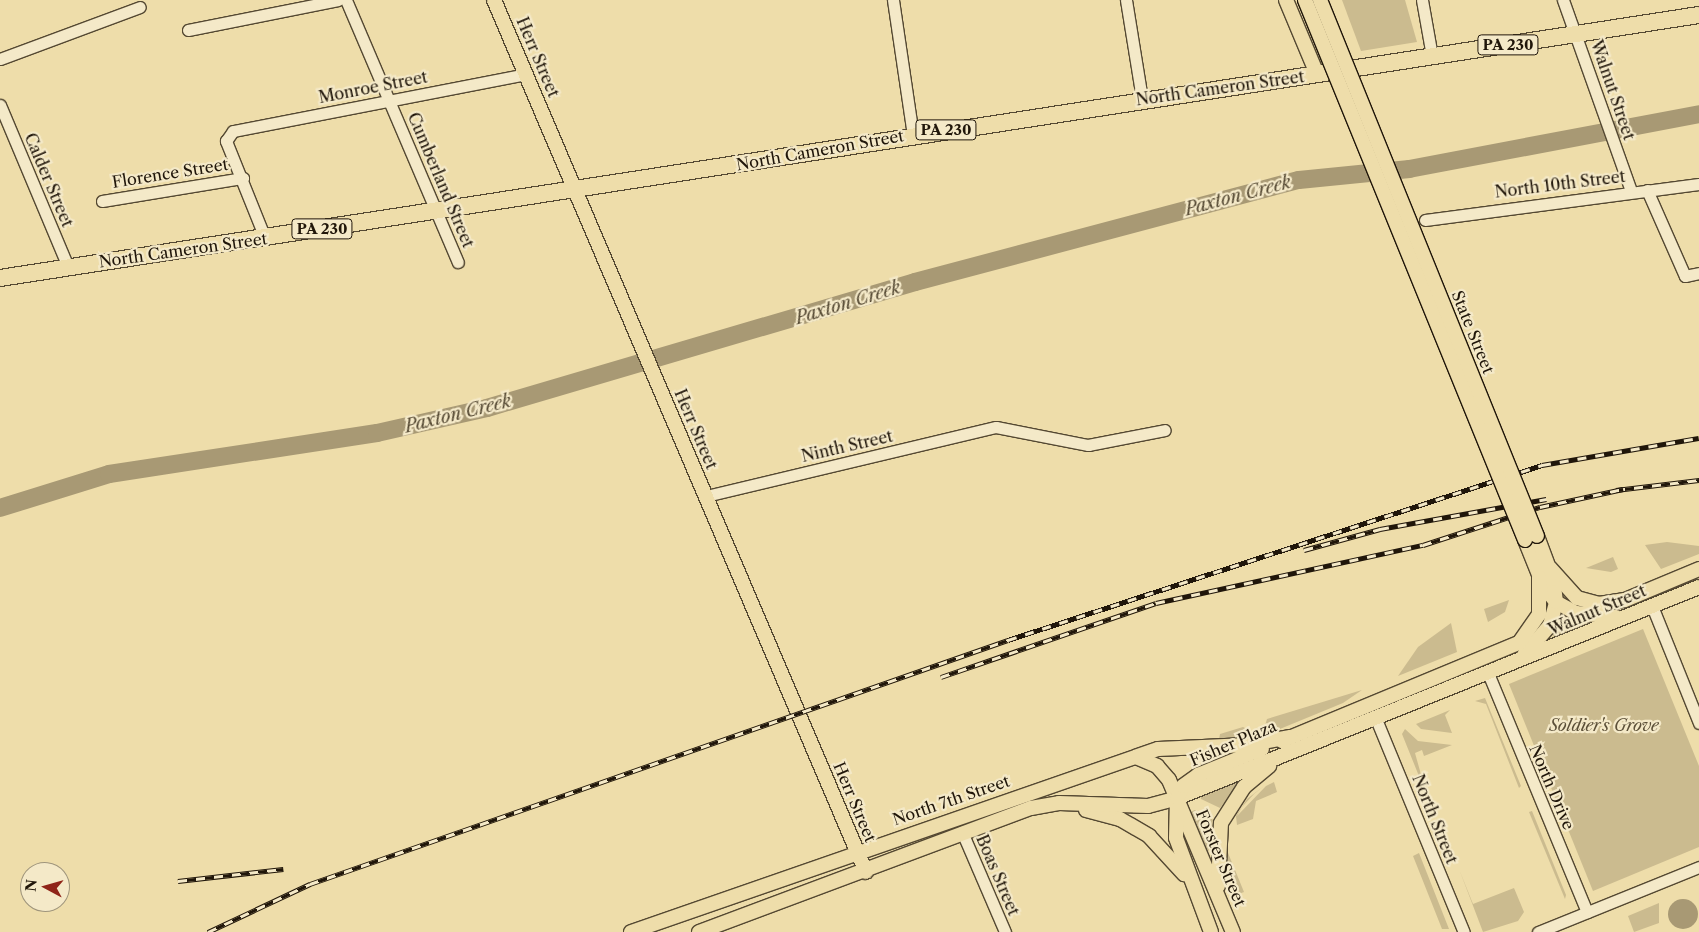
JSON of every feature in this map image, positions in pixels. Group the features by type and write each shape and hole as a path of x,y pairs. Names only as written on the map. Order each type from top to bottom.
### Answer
{"highway":[{"name":"North Cameron Street","path":"0,278 436,211 576,192 913,135 1142,99 1576,36 1699,15"}],"main road":[{"name":"Herr Street","path":"494,0 866,872"},
{"path":"1286,0 1317,74"},
{"name":"State Street","path":"1305,0 1556,602 1544,636 1508,665"},
{"name":"State Street","path":"1320,0 1530,538"},
{"name":"Walnut Street","path":"1545,573 1577,598 1599,604 1624,600 1699,570"},
{"name":"Fisher Plaza","path":"1177,798 1183,786 1198,775 1519,643 1539,614 1545,573"},
{"name":"Walnut Street","path":"1508,665 1699,587"},
{"path":"1556,602 1589,616 1631,614"},
{"name":"Fisher Plaza","path":"1177,798 1508,665"},
{"name":"North 7th Street","path":"631,932 857,851 1168,746 1248,746 1290,737"},
{"path":"1221,901 1216,851 1227,810 1255,776 1289,754"},
{"name":"Forster Street","path":"1136,757 1164,772 1177,798 1233,932"},
{"name":"North 7th Street","path":"700,932 866,872 962,832 1045,805 1133,806 1177,798"},
{"name":"Forster Street","path":"1177,798 1174,828 1195,892 1211,932"},
{"path":"1045,805 1076,807 1137,828 1171,856 1195,892"}],"street":[{"path":"188,30 338,0"},
{"name":"Cumberland Street","path":"346,0 458,262"},
{"path":"893,0 913,135"},
{"path":"1126,0 1142,99"},
{"path":"1422,0 1432,56"},
{"name":"Walnut Street","path":"1563,0 1631,192"},
{"path":"0,58 140,7"},
{"name":"Monroe Street","path":"243,178 226,135 389,100 526,74"},
{"name":"Calder Street","path":"0,106 68,267"},
{"path":"243,178 265,238"},
{"name":"Florence Street","path":"102,201 243,178"},
{"name":"North 10th Street","path":"1425,220 1699,184"},
{"path":"1647,190 1685,276 1699,273"},
{"name":"Ninth Street","path":"706,496 996,427 1088,445 1165,430"},
{"path":"1652,606 1699,723"},
{"name":"North Drive","path":"1488,674 1587,912"},
{"name":"North Street","path":"1376,718 1464,932"},
{"name":"Boas Street","path":"962,832 1005,932"},
{"path":"1538,932 1699,867"}],"green space":[{"path":"1342,0 1405,0 1417,42 1361,51"},
{"path":"1667,542 1699,546 1699,554 1661,569 1645,545"},
{"path":"1613,557 1618,569 1611,572 1586,568"},
{"path":"1509,600 1505,612 1488,622 1484,609"},
{"path":"1565,614 1590,622 1592,625 1555,640 1552,633 1559,617"},
{"path":"1451,623 1457,652 1398,676 1418,647"},
{"name":"Soldier's Grove","path":"1643,629 1699,766 1699,847 1593,891 1509,684"},
{"path":"1362,690 1343,703 1275,731 1264,729 1267,719"},
{"path":"1485,698 1521,786 1519,788 1486,704 1475,701"},
{"path":"1450,710 1445,715 1452,733 1421,729 1416,724"},
{"path":"1243,727 1249,730 1247,739 1219,739 1220,734"},
{"path":"1405,729 1418,741 1452,745 1424,756 1422,750 1415,753 1427,796 1402,734"},
{"path":"1243,779 1220,808 1201,799 1200,795"},
{"path":"1274,782 1277,792 1256,801 1253,819 1237,825 1236,816 1247,799 1264,786 1242,807 1237,816 1266,786"},
{"path":"1195,810 1208,817 1207,823 1210,818 1215,821 1208,853 1190,812"},
{"path":"1532,811 1566,895 1565,899 1529,812"},
{"path":"1226,848 1244,892 1236,895 1228,870"},
{"path":"1419,853 1449,929 1442,929 1413,856"},
{"path":"1459,869 1473,904 1514,888 1524,912 1518,921 1483,932"},
{"path":"1659,903 1659,923 1634,932 1628,916"}],"shaded area":[{"path":"1683,899 1693,904 1698,914 1693,924 1683,929 1673,924 1668,914 1673,904"}],"waterway":[{"name":"Paxton Creek","path":"0,508 109,474 377,433 487,408 915,282 1299,180 1409,169 1699,114"}],"railway":[{"path":"208,932 310,884 1008,640 1542,465 1699,438"},
{"path":"1616,490 1699,480"},
{"path":"941,677 1156,603 1423,545 1540,507 1623,489"},
{"path":"1304,550 1380,529 1546,499"},
{"path":"178,881 283,869"}]}
